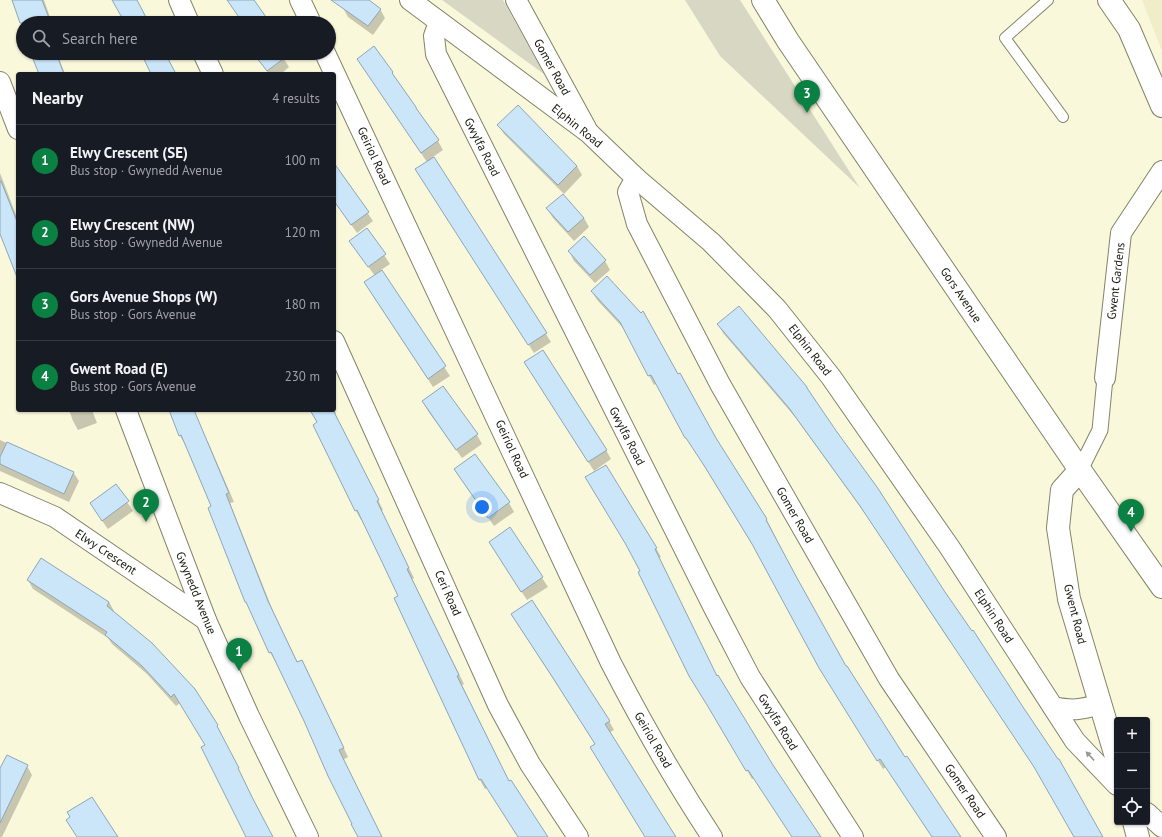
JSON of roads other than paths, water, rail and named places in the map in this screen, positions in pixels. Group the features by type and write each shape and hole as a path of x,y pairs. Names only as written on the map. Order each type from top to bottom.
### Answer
{"street":[{"path":"179,0 186,16"},
{"path":"300,0 308,16"},
{"name":"Elphin Road","path":"410,0 589,133 636,178 712,242 777,309 830,377 950,548 1075,741 1114,782"},
{"name":"Gomer Road","path":"516,0 589,133"},
{"name":"Gors Avenue","path":"763,0 793,47 1080,470 1162,587"},
{"path":"1109,0 1129,29 1162,106"},
{"name":"Gwylfa Road","path":"440,22 434,36 436,54 714,608 750,677 853,837"},
{"path":"206,60 212,72"},
{"name":"Geiriol Road","path":"328,60 334,72"},
{"name":"Geiriol Road","path":"336,76 611,663 658,751 712,837"},
{"path":"0,82 16,124"},
{"name":"Gwent Gardens","path":"1105,378 1121,233 1162,171"},
{"name":"Gomer Road","path":"636,178 628,192 637,224 720,384 889,679 996,837"},
{"name":"Ceri Road","path":"336,345 498,705 530,764 578,837"},
{"path":"1080,470 1100,430 1105,378"},
{"name":"Gwynedd Avenue","path":"127,412 206,620 249,716 308,837"},
{"name":"Gwent Road","path":"1080,470 1062,490 1058,528 1069,599 1115,753"},
{"name":"Elwy Crescent","path":"0,493 55,517 206,620"},
{"path":"1053,707 1070,710 1084,709 1100,704"},
{"path":"1150,816 1162,827"},
{"path":"1135,825 1138,837"}],"lane":[{"path":"1048,0 1005,38 1063,117"}],"place":[{"name":"Gors Avenue Shops (W)","path":"807,113"},
{"name":"Elwy Crescent (NW)","path":"146,522"},
{"name":"Gwent Road (E)","path":"1131,532"},
{"name":"Elwy Crescent (SE)","path":"239,671"}]}
